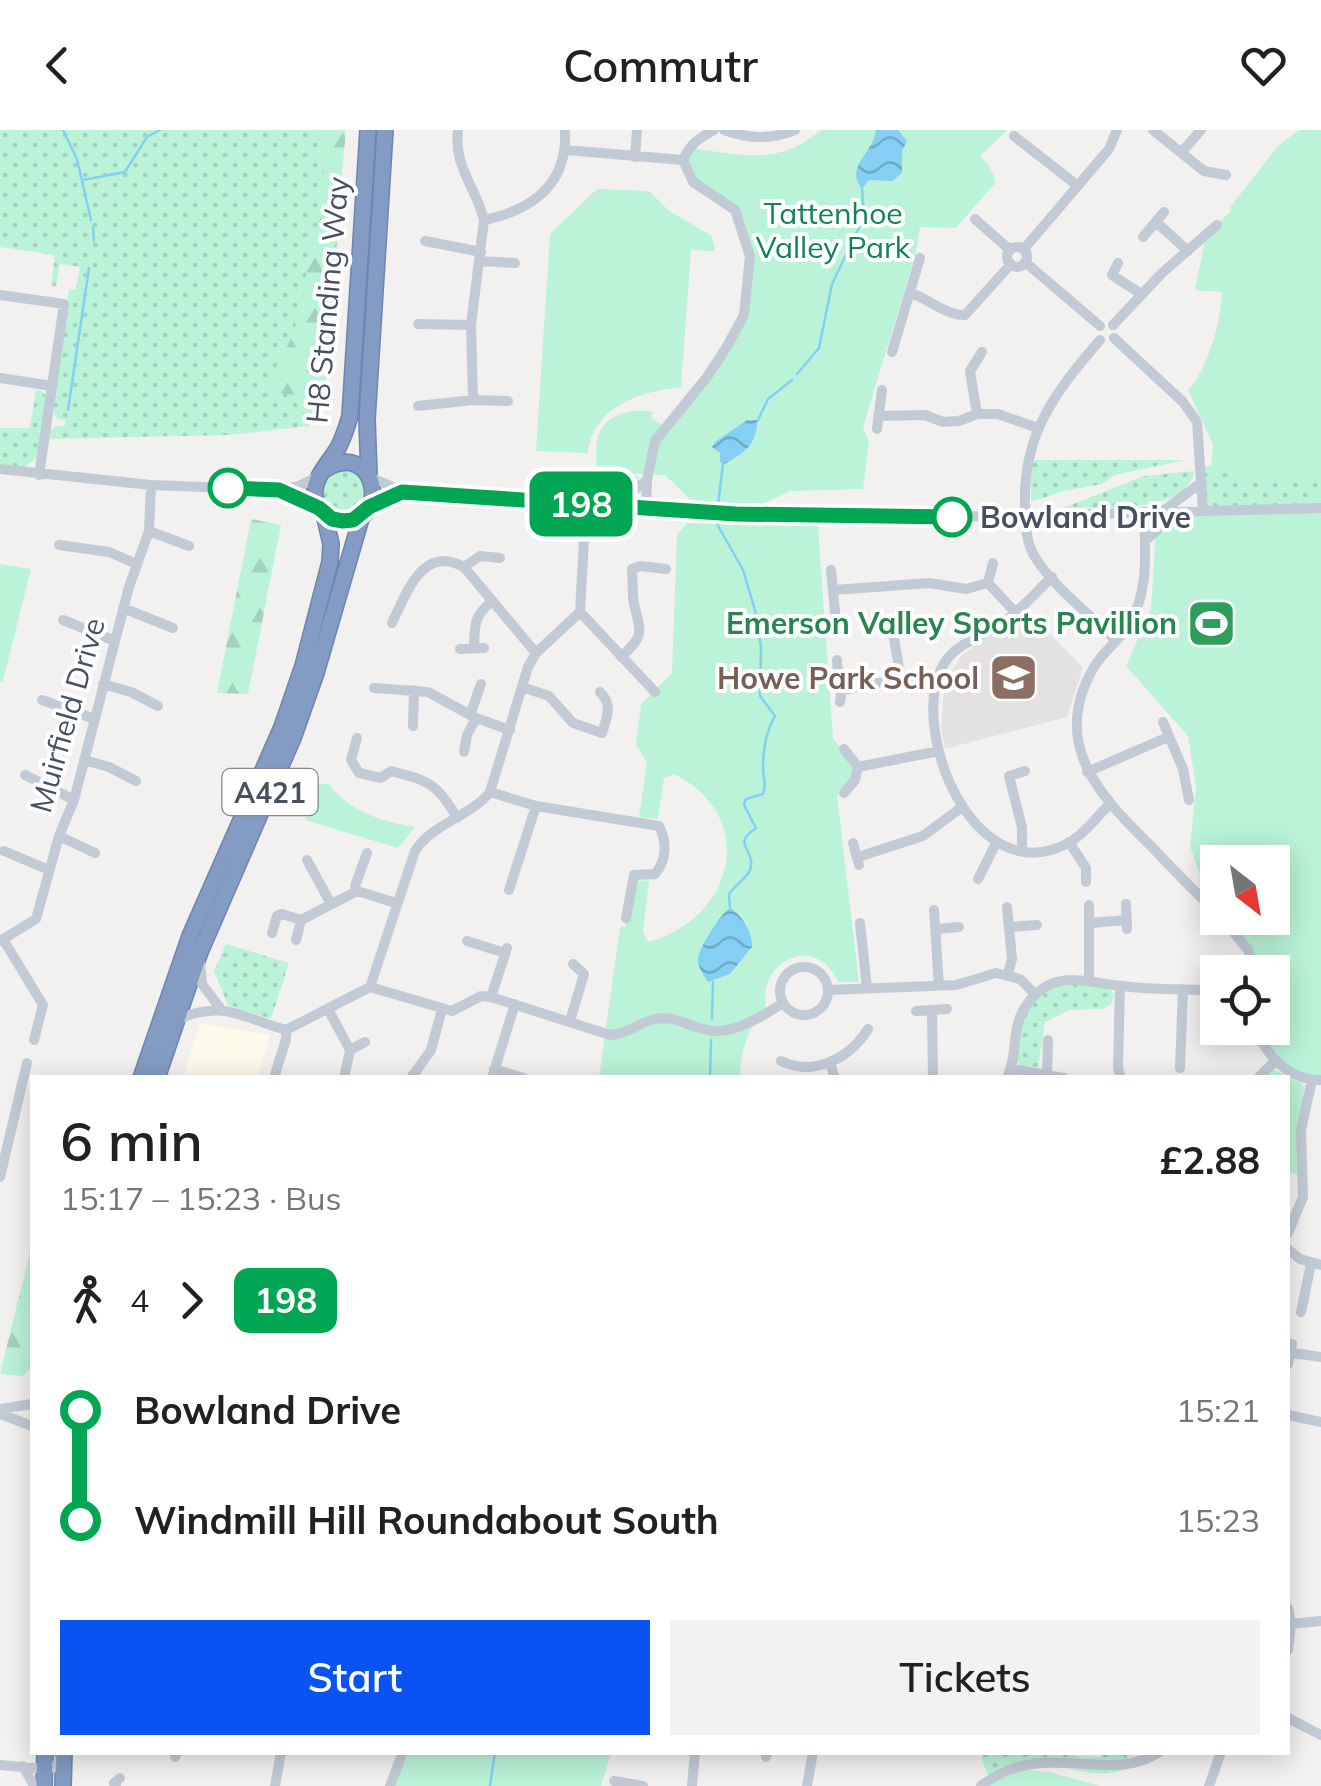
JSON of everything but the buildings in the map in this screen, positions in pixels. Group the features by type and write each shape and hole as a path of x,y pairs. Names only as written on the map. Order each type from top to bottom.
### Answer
{"highway":[{"name":"H8 Standing Way","path":"368,130 358,418 369,476"},
{"name":"H8 Standing Way","path":"321,473 358,418 384,130"},
{"path":"321,473 342,462 362,468 369,476"},
{"name":"A421","path":"156,1066 190,936 282,727 303,666 332,544 314,492 321,473"},
{"name":"A421","path":"156,1066 200,952 299,722 374,492 369,476"},
{"path":"322,511 343,521 366,511"},
{"path":"63,1786 64,1755"}],"street":[{"path":"458,130 455,150 484,220 471,325 473,400"},
{"path":"484,220 511,214 534,202 552,182 566,150 565,130"},
{"path":"635,157 636,130"},
{"path":"646,510 647,480 657,436 708,377 744,314 750,256 735,210 693,182 683,160 696,140 714,130"},
{"path":"724,130 749,138 795,130"},
{"path":"975,219 1010,250 1024,249 1109,149 1118,130"},
{"path":"1153,130 1204,171 1226,175"},
{"path":"1181,153 1201,130"},
{"path":"1014,136 1078,186"},
{"path":"566,150 683,160"},
{"path":"1143,237 1160,217 1188,251"},
{"path":"1113,326 1141,294 1217,225"},
{"path":"426,241 515,263"},
{"path":"1024,249 1026,262 1100,326"},
{"path":"1010,250 1010,264"},
{"path":"892,352 920,258"},
{"path":"1010,264 1020,266 1026,262"},
{"path":"1118,263 1108,273 1141,294"},
{"path":"911,293 955,315 965,315 1010,264"},
{"path":"0,295 64,304 39,475"},
{"path":"418,324 471,325"},
{"path":"1100,326 1113,326 1114,338 1109,342 1100,340 1100,326"},
{"path":"1114,338 1183,402 1197,422 1202,482 1197,510"},
{"path":"1100,340 1061,385 1038,428 1024,474 1026,534 1036,560 1116,640"},
{"path":"977,414 970,371 982,352"},
{"path":"0,378 52,386"},
{"path":"882,390 877,422 926,415 943,422 960,421 977,414 998,414 1038,428"},
{"path":"418,406 508,401"},
{"path":"0,469 151,485 266,490 299,486 321,473"},
{"path":"369,476 402,492 736,514 899,518 1321,508"},
{"path":"603,505 629,494 647,480"},
{"path":"1162,512 1202,482"},
{"name":"Muirfield Drive","path":"1,940 36,918 59,836 74,800 123,608 148,531 151,485"},
{"path":"279,490 322,511"},
{"path":"366,511 402,492"},
{"path":"175,1021 209,1008 286,1030 370,987 420,843 482,802 490,792 536,652 580,612 586,504"},
{"path":"585,535 603,521 634,508"},
{"path":"1145,542 1164,524 1197,510"},
{"path":"1144,512 1141,595 1129,625 1096,663 1081,699 1079,754 1109,805 1200,895"},
{"path":"148,531 188,546"},
{"path":"59,544 109,552 137,564"},
{"path":"464,567 480,556 500,558"},
{"path":"392,622 421,569 443,560 464,567 536,652"},
{"path":"988,584 993,563"},
{"path":"621,656 641,633 632,569 666,569"},
{"path":"832,570 835,612"},
{"path":"1052,577 999,625 967,640 951,655 938,676 934,721 938,751 962,806 996,842 1040,851 1069,842 1109,805"},
{"path":"834,590 929,583 966,589 988,584"},
{"path":"988,584 1015,612"},
{"path":"460,648 480,648 474,622 477,613 492,602"},
{"path":"123,608 173,628"},
{"path":"580,612 655,692"},
{"path":"63,620 115,642"},
{"path":"893,633 901,679"},
{"path":"882,650 895,647"},
{"path":"837,660 842,696 924,674 938,676"},
{"path":"104,684 158,706"},
{"path":"464,752 481,684"},
{"path":"522,687 549,696 573,724 602,733 609,713 607,700 600,692"},
{"path":"374,688 414,690 451,702 473,716 510,730"},
{"path":"413,726 414,690"},
{"path":"42,700 95,719"},
{"path":"1162,722 1183,769 1189,800"},
{"path":"1087,772 1168,736"},
{"path":"358,739 352,766 359,774 381,778 390,771 437,787 457,818"},
{"path":"844,748 858,767 855,780 844,793"},
{"path":"858,767 938,751"},
{"path":"84,760 136,781"},
{"path":"1022,850 1022,827 1011,801 1009,776 1025,771"},
{"path":"25,775 74,800"},
{"path":"490,792 536,806 659,826 664,836 662,867 655,874 634,875 626,918"},
{"path":"509,890 536,806"},
{"path":"853,843 858,861 923,836 962,806"},
{"path":"59,836 95,853"},
{"path":"977,871 996,842"},
{"path":"1069,842 1086,868 1086,882"},
{"path":"4,852 49,870"},
{"path":"357,891 367,853"},
{"path":"307,860 331,904"},
{"path":"296,940 302,920 357,891 396,903"},
{"path":"1090,923 1127,925 1126,904"},
{"path":"1089,905 1089,979"},
{"path":"1008,906 1012,960 1008,974"},
{"path":"934,910 938,986"},
{"path":"272,933 282,914 302,920"},
{"path":"860,923 866,939 866,988"},
{"path":"1011,927 1037,925"},
{"path":"936,929 959,927"},
{"path":"1,940 43,1005 34,1040"},
{"path":"467,940 506,950 491,997"},
{"path":"200,952 202,984 221,1009"},
{"path":"570,1021 584,974 573,964"},
{"path":"810,967 823,975 829,990 824,1005 811,1014 795,1014 783,1003 780,988 787,974 810,967"},
{"path":"829,990 956,985 984,975 1008,974 1020,979 1035,994"},
{"path":"1052,1075 1009,1073 1019,1018 1035,994 1066,980 1089,979 1120,986 1200,990"},
{"path":"1119,1075 1120,986"},
{"path":"370,987 452,1011 481,996 491,997 610,1035 668,1018 717,1032 744,1024 783,1003"},
{"path":"1180,1068 1185,1052 1184,989"},
{"path":"493,1073 515,1004"},
{"path":"328,1009 350,1050 345,1075"},
{"path":"916,1011 947,1009"},
{"path":"413,1075 430,1050 442,1010"},
{"path":"932,1010 933,1075"},
{"path":"275,1075 286,1030"},
{"path":"781,1075 783,1062 797,1066 830,1063 864,1046 868,1030"},
{"path":"1048,1040 1048,1074"},
{"path":"350,1050 365,1042"},
{"path":"1267,1045 1275,1061 1316,1080 1301,1130 1310,1171 1290,1228"},
{"path":"1261,1075 1275,1061"},
{"path":"0,1177 28,1063"},
{"path":"830,1063 834,1075"},
{"path":"1290,1250 1316,1265 1301,1312"},
{"path":"1290,1353 1321,1356"},
{"path":"2,1412 30,1405"},
{"path":"2,1412 30,1425"},
{"path":"1290,1415 1321,1422"},
{"path":"1290,1619 1290,1633"},
{"path":"1291,1624 1321,1621"},
{"path":"1290,1719 1321,1735"},
{"path":"275,1786 280,1755"},
{"path":"390,1786 401,1755"},
{"path":"692,1786 695,1755"},
{"path":"807,1786 813,1755"},
{"path":"1119,1778 1144,1767 1156,1755"},
{"path":"1209,1786 1220,1755"},
{"path":"0,1765 45,1765"},
{"path":"20,1766 34,1786"},
{"path":"980,1786 1006,1771 1028,1766 1076,1775"},
{"path":"614,1780 643,1786"}],"shaded area":[{"name":"Howe Park School","path":"1025,610 1083,667 1067,717 945,749 941,727 944,690 954,667 962,655"},
{"path":"200,1023 270,1035 259,1075 184,1075"}],"green space":[{"path":"0,130 341,130 335,293 326,379 309,426 229,435 51,439 49,431 65,426 65,420 57,419 52,410 69,289 76,289 80,267 60,264 56,286 51,286 55,255 0,247"},
{"path":"323,130 345,130 345,140 327,339 329,359 319,404 297,395 263,391 292,337 303,298 309,252 321,216"},
{"name":"Tattenhoe Valley Park","path":"821,130 1008,130 980,156 996,182 956,228 920,227 916,252 863,427 869,442 863,489 791,491 762,504 696,505 665,475 596,472 597,441 606,423 620,414 645,411 653,412 651,418 665,426 721,354 746,300 750,272 747,242 736,213 693,182 683,160 688,148 742,155 774,154 805,142"},
{"path":"1299,130 1321,130 1321,476 1249,479 1211,467 1213,444 1188,390 1202,370 1212,344 1222,292 1195,290 1206,235 1230,212 1278,146"},
{"path":"597,189 649,191 668,210 712,236 715,251 691,250 681,387 621,404 599,424 588,453 536,451 550,234"},
{"path":"36,390 46,396 38,457 24,467 0,464 0,428 30,428"},
{"path":"1036,460 1186,460 1114,475 1102,484 1031,502 1031,464"},
{"path":"1202,467 1249,479 1321,476 1321,508 1203,510"},
{"path":"344,470 359,477 366,492 359,507 344,514 329,507 322,492 329,477"},
{"path":"1195,471 1187,485 1158,502 1063,508 1144,476"},
{"path":"535,472 640,476 618,491 579,495 539,492 539,487 530,486"},
{"path":"1157,512 1321,513 1321,1079 1294,1074 1269,1045 1290,1045 1290,955 1246,955 1234,935 1290,935 1290,845 1200,845 1200,875 1190,846 1196,787 1188,736 1126,666 1151,609"},
{"path":"251,519 281,525 248,694 217,693"},
{"path":"687,523 818,526 833,739 858,767 844,793 837,796 859,982 838,982 828,966 815,958 802,956 777,968 765,995 768,1012 749,1032 739,1075 599,1075 620,927 625,927 633,887 639,881 649,880 643,932 648,942 678,930 701,912 717,890 726,865 726,840 718,815 701,792 674,774 664,778 658,819 639,817 647,763 636,744 641,704 672,673 677,535"},
{"path":"0,564 31,569 3,681 0,681"},
{"path":"318,784 329,784 347,802 368,814 415,827 398,848 305,820"},
{"path":"226,944 289,963 271,1019 228,1005 214,971"},
{"path":"1070,982 1110,987 1114,996 1111,1004 1103,1009 1069,1010 1045,1022 1038,1067 1021,1066 1019,1035 1027,1007 1042,992"},
{"path":"1271,1068 1285,1075 1265,1075"},
{"path":"1290,1078 1304,1087 1300,1176 1290,1172"},
{"path":"30,1252 30,1368 23,1376 0,1374"},
{"path":"408,1755 610,1755 601,1786 394,1786"},
{"path":"1127,1755 1130,1768 1102,1773 1026,1762 988,1775 981,1758"},
{"path":"1027,1770 1049,1772 1101,1786 985,1786"}],"water":[{"path":"876,130 898,130 907,141 902,151 902,173 892,181 869,180 862,189 856,174"},
{"path":"747,420 758,420 752,442 725,464 720,462 720,453 712,447 715,442"},
{"path":"730,908 746,925 752,947 730,974 708,982 699,965 699,953 716,923"}],"waterway":[{"path":"63,130 77,159 91,220"},
{"path":"83,180 125,172 147,137 160,130"},
{"path":"797,374 819,348 832,284 864,217 862,189"},
{"path":"93,227 94,241"},
{"path":"68,410 89,268"},
{"path":"758,420 768,399 792,380"},
{"path":"718,506 723,463"},
{"path":"718,514 717,524 743,570 755,610 761,647 760,696 775,716 764,748 763,794 746,799 744,805 756,828 745,839 750,870 729,894 730,908"},
{"path":"712,1019 713,982"},
{"path":"710,1075 711,1040"},
{"path":"490,1786 495,1755"}],"bus line":[{"name":"198","path":"228,488 279,490 343,521 353,520 369,507 402,492 646,510 952,517"}],"place":[{"name":"Bowland Drive","path":"952,517"},
{"name":"Emerson Valley Sports Pavillion","path":"1212,623"},
{"name":"Howe Park School","path":"1014,678"}]}
